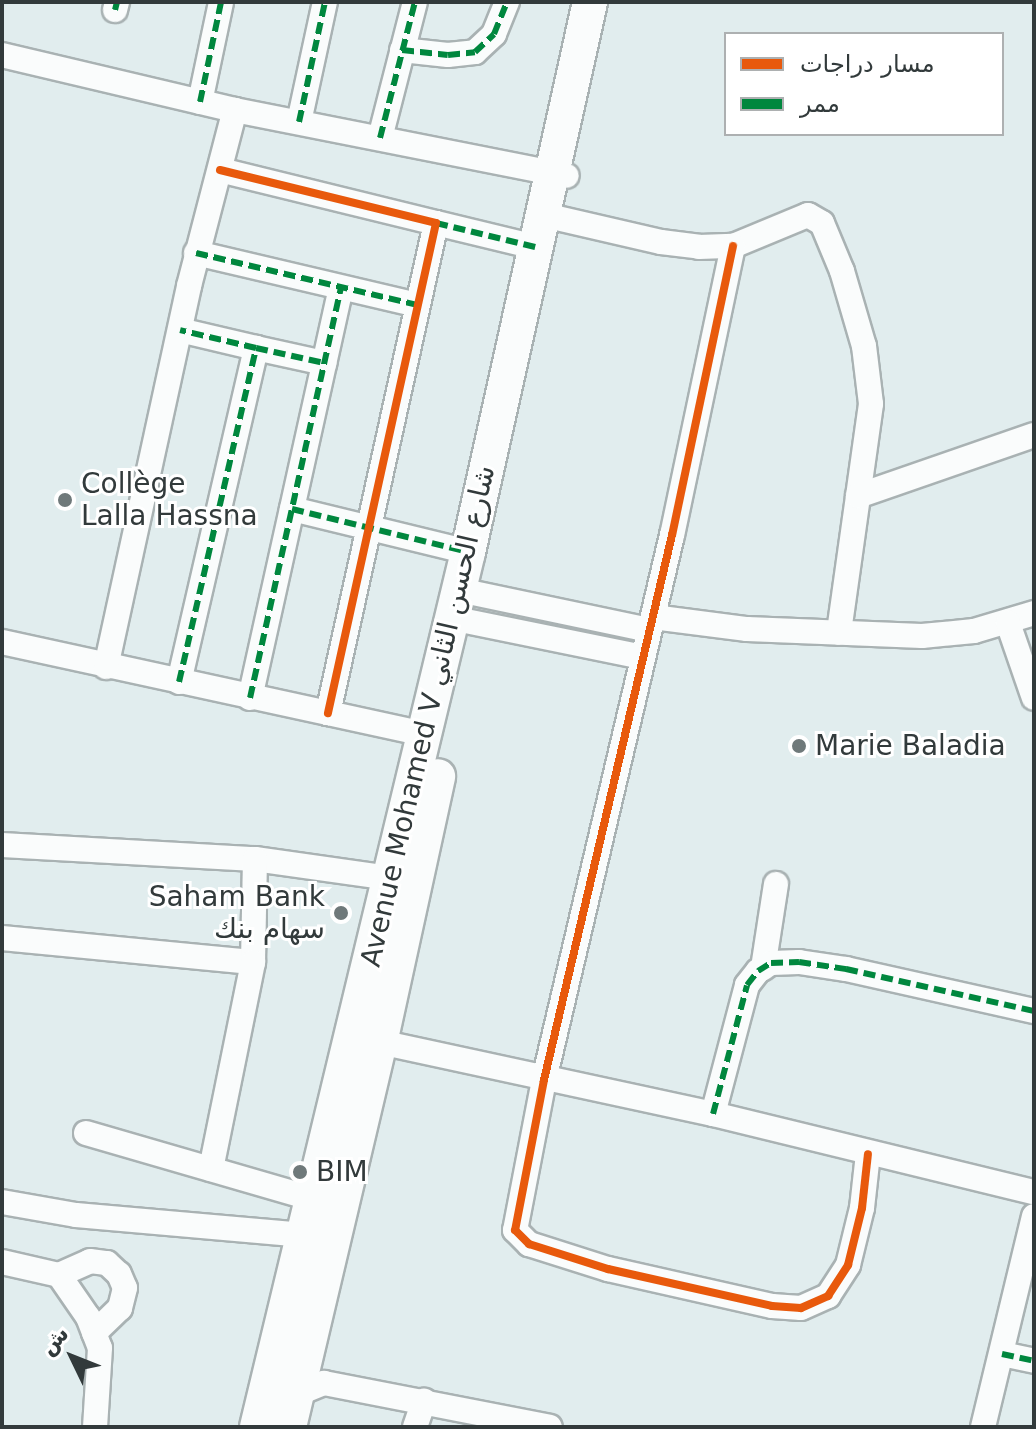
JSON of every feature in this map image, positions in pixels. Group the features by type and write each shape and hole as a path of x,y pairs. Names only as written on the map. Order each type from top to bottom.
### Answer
{"main road":[{"name":"Avenue Mohamed V شارع الحسن الثاني","path":"561,175 590,2"},
{"name":"Avenue Mohamed V شارع الحسن الثاني","path":"289,1427 304,1235 366,1039 391,878 424,734 465,606 468,552 546,226 611,2"},
{"name":"Avenue Mohamed V شارع الحسن الثاني","path":"257,1427 294,1377 546,226"}],"street":[{"path":"200,102 221,2"},
{"path":"299,122 325,2"},
{"path":"380,138 415,2"},
{"path":"402,50 448,55 468,54 482,49 494,34 507,2"},
{"path":"2,55 235,110 561,175"},
{"path":"106,667 196,253 235,110"},
{"path":"220,170 436,223 546,226 699,247 733,246 808,215 817,219 826,231 842,271 869,371 871,404 839,633"},
{"path":"328,713 436,223"},
{"path":"733,246 651,623 544,1080 516,1217 517,1234 537,1247 641,1278 787,1309 823,1301 840,1280 851,1253 866,1183 868,1154"},
{"path":"196,253 417,305"},
{"path":"250,698 341,288"},
{"path":"180,330 324,363"},
{"path":"179,682 256,348"},
{"path":"858,496 1034,435"},
{"path":"292,509 468,552"},
{"path":"465,606 747,629 948,635 1008,623 1034,613"},
{"path":"465,606 642,657"},
{"path":"1008,623 1034,698"},
{"path":"2,642 424,734"},
{"path":"2,845 255,859 391,878"},
{"path":"211,1169 253,962 255,859"},
{"path":"713,1114 745,990 763,968 776,884"},
{"path":"2,938 253,962"},
{"path":"763,968 790,961 812,964 1034,1011"},
{"path":"366,1039 544,1080 713,1114 1034,1192"},
{"path":"86,1133 313,1199"},
{"path":"2,1202 76,1215 304,1235"},
{"path":"983,1427 1034,1216"},
{"path":"59,1275 90,1261 107,1263 119,1274 125,1288 120,1308 94,1333"},
{"path":"2,1262 59,1275 73,1290 100,1348 95,1427"},
{"path":"1002,1354 1034,1361"},
{"path":"294,1377 550,1427"},
{"path":"415,1427 424,1401"}],"marked path":[{"path":"115,10 117,2"},
{"path":"200,102 221,2"},
{"path":"299,122 325,2"},
{"path":"380,138 415,2"},
{"path":"402,50 448,55 475,52 494,34 507,2"},
{"path":"436,223 535,247"},
{"path":"196,253 417,305"},
{"path":"250,698 341,288"},
{"path":"179,682 256,348 180,330"},
{"path":"256,348 324,363"},
{"path":"292,509 468,552"},
{"path":"713,1114 747,985 758,971 771,963 799,962 846,969 1034,1011"},
{"path":"1002,1354 1034,1361"}],"cycle path":[{"path":"220,170 436,223 328,713"},
{"path":"733,246 672,535 544,1080 515,1230 529,1244 608,1269 772,1306 801,1308 828,1296 848,1265 862,1208 868,1154"}],"place":[{"name":"Collège Lalla Hassna","path":"65,500"},
{"name":"Marie Baladia","path":"799,746"},
{"name":"Saham Bank سهام بنك","path":"341,913"},
{"name":"BIM","path":"300,1172"}]}
